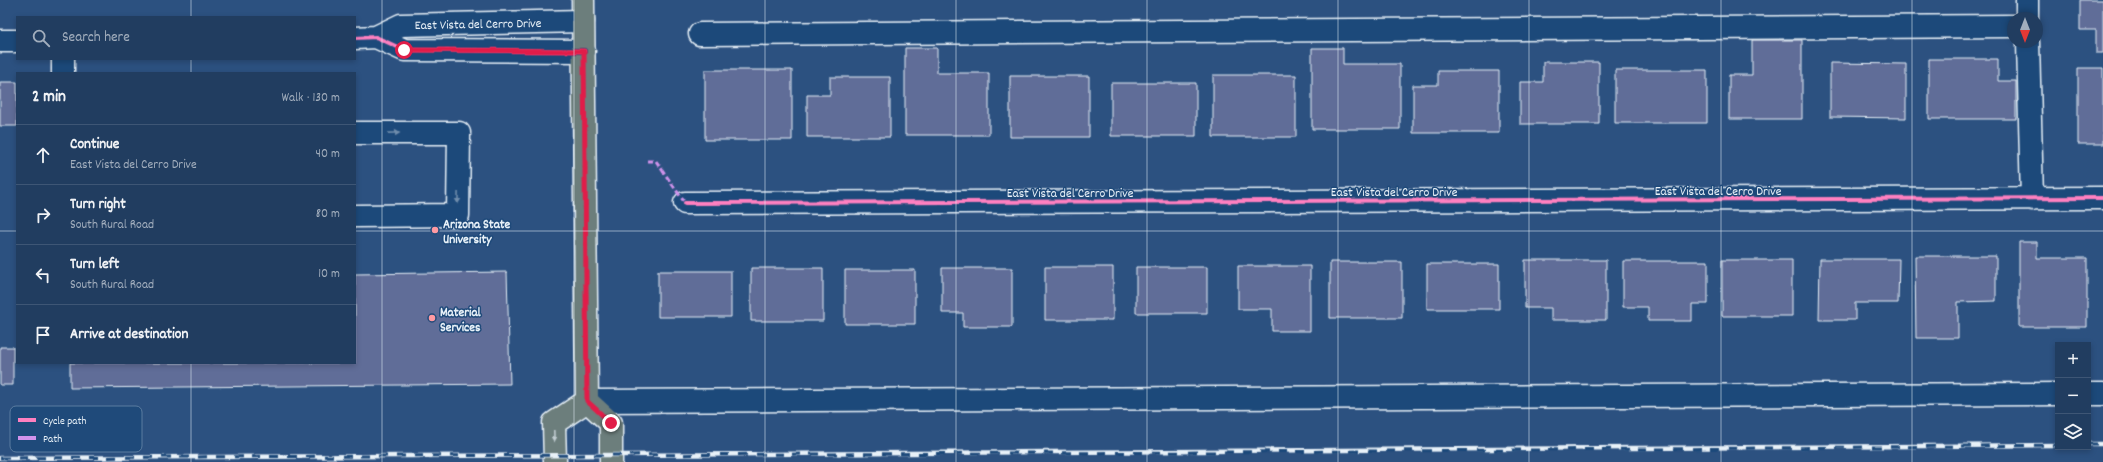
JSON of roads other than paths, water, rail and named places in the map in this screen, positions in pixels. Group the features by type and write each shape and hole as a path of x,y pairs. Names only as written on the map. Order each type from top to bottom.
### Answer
{"main road":[{"path":"583,11 587,401 611,423 611,462"},
{"path":"555,462 554,423 587,401"}],"street":[{"path":"2027,0 2027,12"},
{"name":"East Vista del Cerro Drive","path":"356,38 376,37 401,25 583,11"},
{"path":"700,34 2007,26"},
{"name":"East Vista del Cerro Drive","path":"376,37 404,50 584,51"},
{"path":"0,41 16,41"},
{"path":"2028,48 2032,199"},
{"path":"63,60 63,72"},
{"path":"356,133 459,132 458,216 356,216"},
{"name":"East Vista del Cerro Drive","path":"685,203 2103,198"},
{"path":"587,401 2055,394"},
{"path":"2091,394 2103,394"}],"railway":[{"path":"2091,444 2103,444"},
{"path":"0,458 1286,452 2055,445"}],"place":[{"name":"Arizona State University","path":"435,230"},
{"name":"Material Services","path":"432,318"}]}
